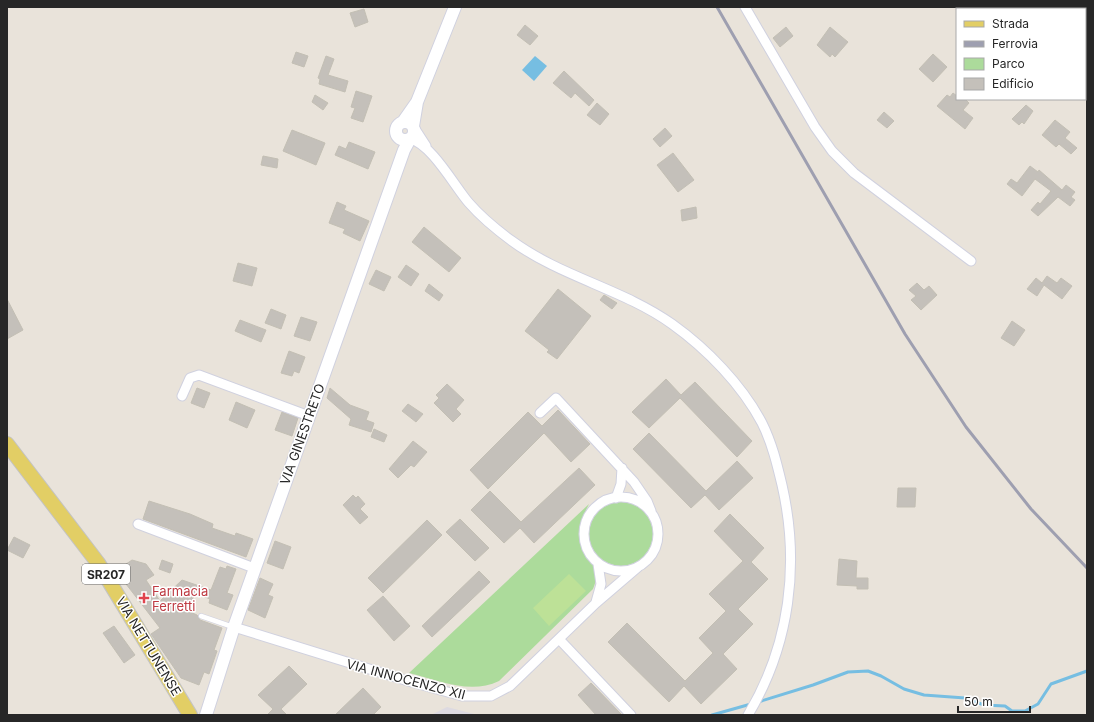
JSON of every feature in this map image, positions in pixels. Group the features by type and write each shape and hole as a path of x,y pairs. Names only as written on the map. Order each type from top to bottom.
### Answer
{"main road":[{"name":"VIA NETTUNENSE","path":"7,444 98,563 190,715"}],"street":[{"name":"VIA GINESTRETO","path":"206,715 254,568 403,155 408,131 418,102 455,7"},
{"path":"745,7 815,127 837,156 858,177 971,261"},
{"path":"408,131 429,151 460,193 478,213 496,229 522,248 549,264 626,298 672,324 698,345 720,367 739,389 757,415 769,439 781,479 789,524 791,566 790,592 783,630 772,666 750,712"},
{"path":"182,396 190,378 199,375 309,416"},
{"name":"VIA INNOCENZO XII","path":"234,627 414,683 455,694 475,697 491,696 505,690 596,603 647,560 654,551 657,541 658,530 644,495 622,468 556,398 540,413"},
{"path":"616,498 621,484 622,468"},
{"path":"638,567 618,571 608,569 598,564 590,555 586,545 584,533 586,522 598,505 616,498 627,498 637,501 646,507 653,516"},
{"path":"138,524 254,568"},
{"path":"596,603 601,584 598,564"},
{"path":"559,640 631,715"}],"lane":[{"path":"201,616 234,627"}],"shaded area":[{"path":"447,707 478,715 431,715"}],"green space":[{"path":"621,502 633,504 644,511 651,522 653,534 651,546 644,557 633,564 621,566 609,564 598,557 591,546 589,534 591,522 598,511 609,504"},
{"path":"589,504 580,524 579,537 581,545 596,574 596,581 593,589 499,681 477,687 465,686 454,685 409,673"},
{"path":"569,574 586,591 549,626 533,608"}],"water":[{"path":"535,56 547,66 534,81 522,70"}],"building":[{"path":"364,9 368,22 355,27 350,13"},
{"path":"525,25 538,36 530,45 517,35"},
{"path":"786,27 793,36 780,47 773,38"},
{"path":"830,27 848,42 835,57 832,54 830,57 817,45"},
{"path":"296,52 308,56 304,67 292,63"},
{"path":"933,54 947,67 933,82 919,69"},
{"path":"326,56 334,59 328,75 348,81 345,92 319,84 320,79 318,78"},
{"path":"564,71 594,100 589,106 575,93 571,98 553,83"},
{"path":"356,91 372,96 363,122 351,118 355,108 351,107"},
{"path":"953,93 956,95 956,100 966,100 969,103 963,110 973,118 965,129 937,106 947,95 950,97"},
{"path":"315,95 328,103 323,110 312,102"},
{"path":"597,103 609,114 600,125 587,115"},
{"path":"1026,105 1033,111 1024,124 1022,122 1019,125 1012,119"},
{"path":"884,112 894,121 887,128 877,120"},
{"path":"1055,120 1070,132 1065,138 1077,148 1071,154 1059,144 1056,147 1042,135"},
{"path":"665,128 672,136 660,147 653,139"},
{"path":"292,130 325,143 316,165 283,151"},
{"path":"349,142 375,152 368,169 335,155 339,146 346,149"},
{"path":"673,153 694,180 678,192 657,165"},
{"path":"263,156 278,159 277,168 261,165"},
{"path":"1030,166 1038,172 1039,170 1062,190 1066,185 1075,192 1071,197 1075,200 1070,206 1058,197 1038,216 1031,210 1038,202 1040,204 1051,191 1035,179 1022,196 1007,184 1011,179 1017,183"},
{"path":"337,202 346,206 344,210 369,221 360,241 343,233 345,229 329,223"},
{"path":"696,207 697,218 682,221 681,210"},
{"path":"424,227 461,258 449,272 412,242"},
{"path":"238,263 257,268 252,286 233,281"},
{"path":"406,265 419,274 411,286 398,277"},
{"path":"376,270 391,277 384,291 369,284"},
{"path":"1047,276 1057,283 1061,278 1072,286 1062,299 1044,285 1037,296 1027,289 1036,278 1042,283"},
{"path":"917,283 924,290 929,286 937,295 921,310 911,300 916,296 909,290"},
{"path":"429,284 443,295 439,301 425,291"},
{"path":"558,289 591,316 557,359 547,352 549,350 525,331"},
{"path":"604,295 617,303 612,309 600,300"},
{"path":"7,299 23,330 7,339"},
{"path":"271,309 286,315 281,329 265,323"},
{"path":"301,317 317,322 310,341 294,336"},
{"path":"240,320 266,330 261,342 235,331"},
{"path":"1012,321 1025,330 1014,346 1001,338"},
{"path":"289,351 305,357 299,373 294,371 292,376 281,373"},
{"path":"666,379 681,395 695,382 752,441 737,457 680,398 649,428 632,412"},
{"path":"447,384 464,400 456,409 461,414 453,422 434,403 439,398 436,395"},
{"path":"197,388 210,393 204,408 191,403"},
{"path":"330,388 350,405 369,412 366,420 374,423 371,432 349,425 351,419 327,398"},
{"path":"236,402 255,410 247,428 229,420"},
{"path":"408,404 423,414 416,422 402,411"},
{"path":"558,410 590,444 571,462 544,433 488,489 470,470 528,412 542,426"},
{"path":"282,412 298,418 292,436 275,430"},
{"path":"374,429 387,435 384,442 371,437"},
{"path":"649,433 706,491 737,461 753,478 719,510 705,495 691,508 633,449"},
{"path":"413,441 427,452 414,467 411,465 398,478 389,469"},
{"path":"579,468 595,485 534,543 520,528 504,543 471,510 490,491 521,522"},
{"path":"898,488 916,488 915,507 897,507"},
{"path":"353,495 356,498 358,496 365,504 360,509 368,517 360,524 343,505"},
{"path":"149,501 190,514 213,524 212,528 235,536 236,533 253,539 246,557 143,519"},
{"path":"730,514 764,548 751,562 768,579 738,609 753,624 723,654 737,669 701,704 684,686 669,702 608,642 627,623 685,681 713,653 699,638 726,611 709,594 743,561 714,531"},
{"path":"460,519 489,548 475,561 446,532"},
{"path":"427,520 442,535 383,593 368,578"},
{"path":"14,537 30,545 23,558 7,550"},
{"path":"275,541 291,547 283,569 267,563"},
{"path":"839,559 857,561 856,578 868,578 868,589 857,589 857,586 837,585"},
{"path":"132,560 146,564 154,575 146,580 160,601 182,580 211,590 220,567 226,569 227,566 236,569 227,593 233,595 227,610 209,603 210,599 195,593 188,611 197,615 200,620 222,628 214,650 217,651 209,674 204,672 199,685 181,678 151,634 160,628 116,571"},
{"path":"162,560 173,564 170,573 159,569"},
{"path":"479,571 490,582 432,637 422,626"},
{"path":"260,578 273,584 268,595 273,597 265,618 248,610"},
{"path":"383,596 410,626 394,641 367,610"},
{"path":"114,626 135,655 124,663 103,633"},
{"path":"289,666 307,684 281,709 287,715 267,715 273,709 258,695"},
{"path":"591,683 622,715 596,715 578,695"},
{"path":"363,688 381,707 373,715 335,715"}],"waterway":[{"path":"758,702 813,685 848,672 868,671 881,676 904,689 924,695 965,698 984,705 1005,706 1012,711 1025,711 1038,704 1051,684 1087,671"},
{"path":"712,715 751,704"}],"railway":[{"path":"717,7 905,334 966,427 1031,509 1087,568"}],"place":[{"name":"Farmacia Ferretti","path":"144,598"}]}
